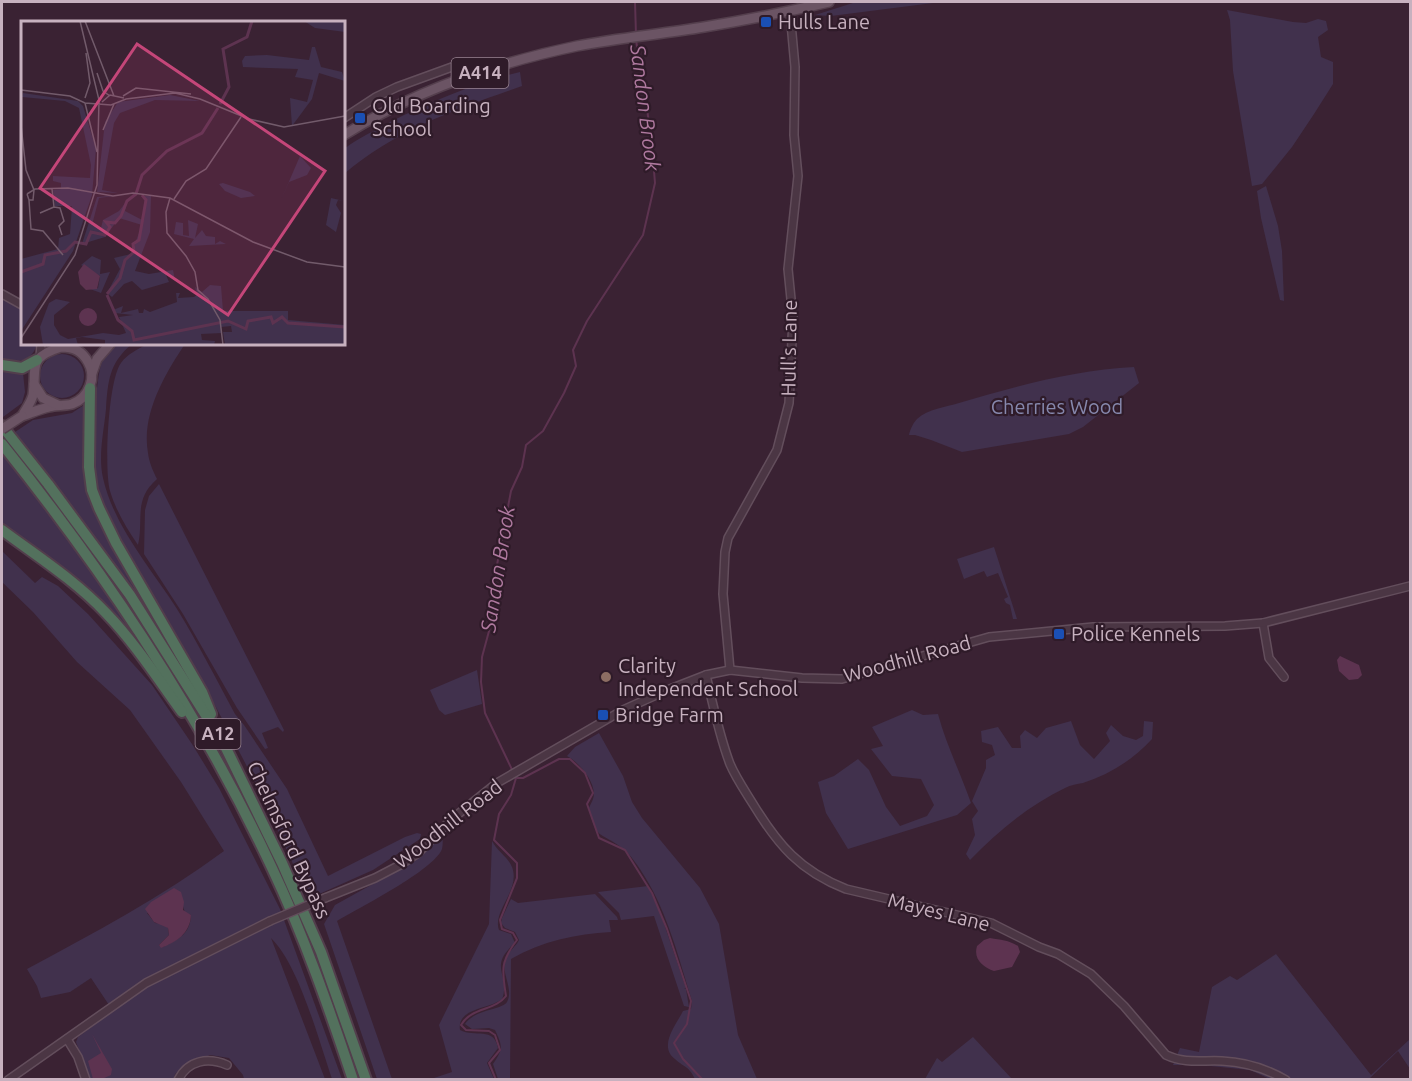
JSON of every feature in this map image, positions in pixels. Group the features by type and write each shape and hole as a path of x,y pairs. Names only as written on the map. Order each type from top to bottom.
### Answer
{"highway":[{"path":"2,365 21,368 39,358"},
{"name":"A12","path":"90,388 89,467 92,490 116,543 202,692 224,744"},
{"name":"Chelmsford Bypass","path":"2,428 48,484 130,595 224,744 282,863 321,952 366,1080"},
{"name":"Chelmsford Bypass","path":"2,444 114,594 160,664 217,761 282,890 353,1080"},
{"name":"A12","path":"2,530 81,590 106,613 130,641 217,761"}],"main road":[{"name":"A414","path":"345,134 368,120 441,86 503,64 578,46 790,12 829,2"},
{"path":"22,416 30,403 33,370 39,358 48,351 65,345 76,349 84,355 92,373"},
{"path":"2,428 22,416 58,405 71,404 78,400 90,388 97,359 109,345"},
{"path":"33,381 36,390 43,398 58,405"}],"street":[{"name":"Hull's Lane","path":"730,670 723,594 727,545 732,529 775,456 789,403 793,319 788,269 798,176 794,135 795,67 790,12"},
{"path":"345,117 390,90 452,67"},
{"path":"2,294 21,304"},
{"path":"39,358 41,345"},
{"name":"Woodhill Road","path":"8,1080 146,982 270,921 375,878 400,865 418,853 452,819 488,790 518,771 623,711 706,675 730,670 802,678 842,679 989,637 1093,627 1226,626 1263,623 1410,586"},
{"path":"1263,623 1269,658 1284,677"},
{"name":"Mayes Lane","path":"706,675 731,766 776,840 792,858 809,871 825,881 846,889 991,923 1058,954 1091,974 1124,1006 1166,1055 1176,1060 1240,1063 1254,1066 1286,1080"},
{"path":"67,1039 78,1057 86,1080"},
{"path":"178,1080 186,1067 202,1061 217,1061 227,1065"}],"green space":[{"path":"856,2 941,2 831,16 815,15"},
{"path":"1227,10 1293,22 1306,23 1318,19 1326,21 1328,30 1318,37 1321,57 1333,62 1333,84 1314,114 1292,147 1262,184 1252,186 1233,71 1230,20"},
{"path":"520,72 522,86 428,122 384,145 345,173 345,148 392,121 487,81"},
{"path":"1266,186 1278,226 1282,251 1284,301 1280,300 1261,218 1257,191"},
{"path":"2,297 21,308 21,345 37,345 32,355 23,360 13,361 2,358"},
{"path":"114,345 131,345 114,366 108,390 101,461 108,496 124,530 185,622 235,714 287,789 328,876 405,837 421,834 420,839 373,870 308,899 266,804 234,742 185,651 126,554 106,513 96,479 92,440 98,378 106,354"},
{"path":"145,345 184,345 163,381 151,409 147,438 148,453 157,479 142,502 138,545 115,506 110,491 107,465 108,425 113,387 121,363"},
{"path":"62,354 78,360 84,376 78,392 62,398 46,392 40,376 46,360"},
{"name":"Cherries Wood","path":"1134,367 1139,383 1083,427 1069,434 962,452 931,440 909,435 917,419 937,409 1046,380"},
{"path":"2,369 23,373 25,392 22,403 3,417"},
{"path":"84,405 83,458 87,484 163,632 160,634 92,535 15,432 33,420 72,413"},
{"path":"2,453 57,523 139,641 136,643 38,551 2,525"},
{"path":"159,484 284,730 283,732 278,727 262,733 268,748 265,749 237,708 183,614 144,554 145,510 149,496"},
{"path":"994,547 1017,619 1013,619 1010,605 1004,599 1008,597 998,573 987,577 984,571 964,579 957,559"},
{"path":"2,551 35,583 42,577 58,586 88,614 152,685 219,788 280,909 342,1079 332,1079 299,984 291,966 271,938 325,1079 244,1079 229,1058 210,1055 187,1064 175,1074 174,1079 90,1079 76,1042 78,1037 113,1011 91,978 70,992 41,998 27,969 152,899 224,851 181,782 130,710 77,662 33,612 2,582","holes":["183,906 185,913 191,915 186,932 163,947 159,945 169,935 168,928 164,924 155,923 147,913"]},
{"path":"477,670 482,704 445,715 439,710 430,690"},
{"path":"912,710 923,715 938,714 971,803 957,815 848,849 826,813 818,782 834,776 858,759 869,770 886,807 900,826 927,816 934,805 921,779 892,776 871,749 883,746 872,727"},
{"path":"1071,721 1080,745 1094,759 1110,741 1106,733 1111,725 1123,736 1136,740 1143,736 1144,721 1153,722 1152,739 1129,760 1112,771 1067,787 1038,803 991,839 970,860 966,854 975,835 972,819 978,811 972,801 986,768 986,760 995,755 992,745 982,742 981,731 998,727 1012,748 1021,748 1020,736 1025,730 1037,738 1046,728"},
{"path":"599,733 623,776 632,802 642,818 700,888 719,924 738,1035 757,1079 695,1079 688,1069 670,1054 668,1042 670,1035 683,1011 691,1009 692,1001 673,938 653,891 637,865 629,854 600,834 594,826 589,808 593,799 593,787 582,768 567,756 575,747"},
{"path":"442,835 442,849 436,858 411,878 337,921 392,1079 377,1079 324,924 335,905 416,860"},
{"path":"492,841 512,867 513,884 499,915 498,923 499,930 511,934 515,943 502,958 504,991 502,1000 466,1015 460,1024 460,1030 488,1035 496,1041 498,1048 487,1063 494,1079 431,1079 452,1072 439,1025 489,924"},
{"path":"648,886 661,915 686,988 684,989 686,989 689,1007 684,1006 654,916 621,920 619,913 598,892"},
{"path":"595,894 617,917 618,920 609,920 611,932 559,940 535,947 511,959 510,1079 498,1079 493,1064 501,1048 495,1030 472,1029 465,1024 475,1015 504,1005 509,997 504,965 508,954 519,940 515,932 505,928 501,923 511,899 518,903"},
{"path":"1276,954 1371,1075 1410,1039 1410,1069 1398,1051 1369,1079 1270,1079 1250,1070 1201,1065 1173,1065 1180,1048 1199,1052 1212,987 1230,976 1237,980"},
{"path":"973,1037 1012,1079 925,1079 937,1058 942,1062"}],"shaded area":[{"path":"1340,656 1359,665 1362,675 1358,679 1349,680 1339,671 1337,660"},
{"path":"174,888 181,892 184,902 183,910 191,915 190,922 181,936 161,948 159,945 169,935 168,928 154,922 145,909 151,902"},
{"path":"990,938 1008,941 1018,946 1020,952 1012,967 994,971 980,962 976,955 977,946"},
{"path":"92,1034 112,1069 111,1075 102,1079 93,1079 88,1061 101,1053"}],"waterway":[{"name":"Sandon Brook","path":"635,2 636,35"},
{"name":"Sandon Brook","path":"496,1080 489,1063 500,1050 495,1035 489,1031 466,1030 461,1025 471,1015 496,1004 506,996 504,966 517,940 513,933 502,929 500,920 517,878 517,863 494,840 499,814 511,795 516,778 485,713 481,682 482,657 492,620 493,586 511,491 522,467 526,445 543,431 576,366 573,350 587,321 643,235 655,183 651,135 636,40"},
{"path":"517,778 523,778 559,759 570,759 585,773 593,793 587,804 599,838 625,850 652,893 667,929 691,1001 687,1024 674,1043 683,1059 703,1080"}],"place":[{"name":"Hulls Lane","path":"766,22"},
{"name":"Old Boarding School","path":"360,118"},
{"name":"Police Kennels","path":"1059,634"},
{"name":"Clarity Independent School","path":"606,677"},
{"name":"Bridge Farm","path":"603,715"}]}
